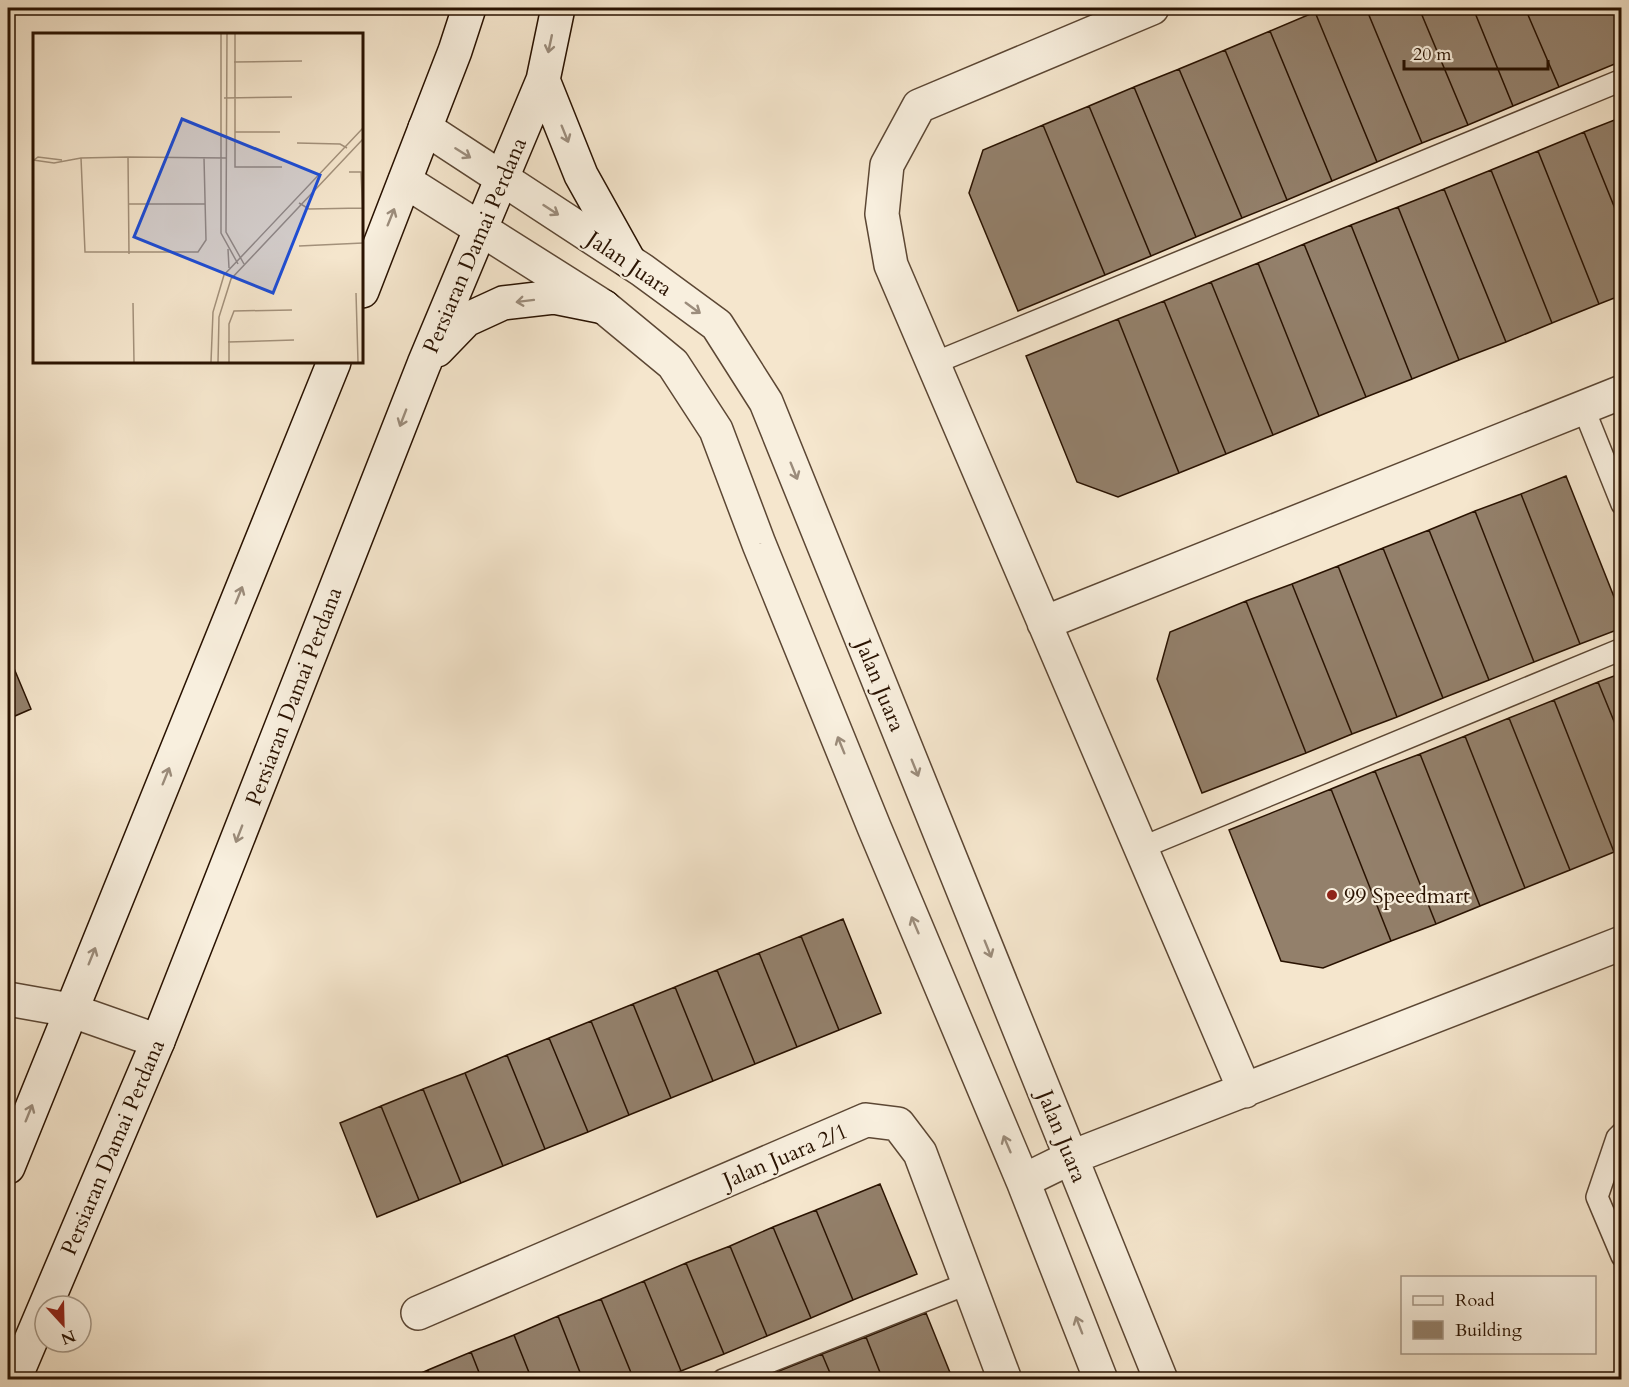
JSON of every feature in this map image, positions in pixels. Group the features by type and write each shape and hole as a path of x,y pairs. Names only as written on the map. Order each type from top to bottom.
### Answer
{"street":[{"path":"363,288 455,51 469,8"},
{"name":"Persiaran Damai Perdana","path":"14,1380 158,1041 424,364 543,80 558,8"},
{"path":"1152,8 919,106 887,165 882,214 891,265 1245,1091"},
{"path":"543,80 581,175 629,261"},
{"name":"Jalan Juara","path":"425,129 629,261 717,325 766,402 1161,1380"},
{"path":"405,181 604,307 673,364 716,430 869,816 1023,1181 1101,1380"},
{"path":"424,364 466,320 503,303 555,297 604,307"},
{"path":"8,1167 334,363"},
{"path":"1044,623 1622,392"},
{"path":"1023,1181 1072,1157 1622,942"},
{"path":"8,999 70,1010 158,1041"},
{"name":"Jalan Juara 2/1","path":"418,1313 866,1120 898,1124 920,1153 1005,1380"}],"lane":[{"path":"932,364 1622,80"},
{"path":"1583,408 1622,504"},
{"path":"1141,848 1622,649"},
{"path":"1622,1132 1617,1138 1597,1197 1622,1256"},
{"path":"723,1380 969,1283"}],"building":[{"path":"1326,8 1366,8 1422,143 1377,162 1315,12"},
{"path":"1366,8 1419,8 1468,125 1422,143"},
{"path":"1419,8 1473,8 1513,106 1468,125"},
{"path":"1473,8 1525,8 1559,87 1513,106"},
{"path":"1525,8 1622,8 1622,61 1559,87"},
{"path":"1315,12 1377,162 1332,181 1270,31"},
{"path":"1270,31 1332,181 1287,200 1225,50"},
{"path":"1225,50 1287,200 1242,218 1179,69"},
{"path":"1179,69 1242,218 1196,237 1134,87"},
{"path":"1134,87 1196,237 1151,256 1089,106"},
{"path":"1089,106 1151,256 1105,275 1043,125"},
{"path":"1622,117 1622,226 1584,132"},
{"path":"1043,125 1105,275 1018,311 969,193 983,150"},
{"path":"1584,132 1622,226 1622,295 1599,304 1538,151"},
{"path":"1538,151 1599,304 1552,323 1491,170"},
{"path":"1491,170 1552,323 1506,342 1444,189"},
{"path":"1444,189 1506,342 1459,360 1398,207"},
{"path":"1398,207 1459,360 1412,379 1351,225"},
{"path":"1351,225 1412,379 1366,397 1304,244"},
{"path":"1304,244 1366,397 1319,416 1258,263"},
{"path":"1258,263 1319,416 1273,435 1211,282"},
{"path":"1211,282 1273,435 1226,454 1164,301"},
{"path":"1164,301 1226,454 1179,473 1118,319"},
{"path":"1118,319 1179,473 1118,497 1077,482 1026,356"},
{"path":"1566,476 1622,617 1622,628 1580,644 1521,494"},
{"path":"1521,494 1580,644 1534,662 1475,511"},
{"path":"1475,511 1534,662 1489,680 1429,530"},
{"path":"1429,530 1489,680 1443,698 1383,548"},
{"path":"1383,548 1443,698 1397,717 1338,566"},
{"path":"1338,566 1397,717 1352,734 1292,584"},
{"path":"1292,584 1352,734 1306,753 1246,601"},
{"path":"1246,601 1306,753 1202,793 1157,679 1170,632"},
{"path":"8,654 31,709 8,719"},
{"path":"1622,673 1622,741 1598,682"},
{"path":"1598,682 1622,741 1622,849 1614,852 1554,700"},
{"path":"1554,700 1614,852 1570,870 1509,718"},
{"path":"1509,718 1570,870 1525,888 1465,736"},
{"path":"1465,736 1525,888 1480,906 1420,754"},
{"path":"1420,754 1480,906 1436,924 1375,771"},
{"path":"1375,771 1436,924 1391,941 1331,789"},
{"path":"1331,789 1391,941 1323,968 1281,961 1229,830"},
{"path":"843,919 881,1013 839,1030 801,936"},
{"path":"801,936 839,1030 797,1047 759,953"},
{"path":"759,953 797,1047 755,1064 717,970"},
{"path":"717,970 755,1064 713,1081 675,987"},
{"path":"675,987 713,1081 671,1098 633,1004"},
{"path":"633,1004 671,1098 629,1115 591,1021"},
{"path":"591,1021 629,1115 588,1132 549,1038"},
{"path":"549,1038 588,1132 545,1149 507,1055"},
{"path":"507,1055 545,1149 503,1166 465,1073"},
{"path":"465,1073 503,1166 461,1183 423,1089"},
{"path":"423,1089 461,1183 419,1200 381,1106"},
{"path":"381,1106 419,1200 377,1217 340,1123"},
{"path":"880,1184 917,1274 853,1300 816,1210"},
{"path":"816,1210 853,1300 811,1318 773,1227"},
{"path":"773,1227 811,1318 767,1336 730,1246"},
{"path":"730,1246 767,1336 724,1354 686,1263"},
{"path":"686,1263 724,1354 681,1371 644,1281"},
{"path":"644,1281 681,1371 661,1380 634,1380 601,1299"},
{"path":"601,1299 634,1380 583,1380 558,1316"},
{"path":"926,1313 953,1380 883,1380 866,1337"},
{"path":"558,1316 583,1380 532,1380 514,1335"},
{"path":"514,1335 532,1380 482,1380 471,1352"},
{"path":"866,1337 883,1380 833,1380 822,1354"},
{"path":"471,1352 482,1380 432,1380 428,1370"},
{"path":"822,1354 833,1380 783,1380 779,1371"},
{"path":"428,1370 432,1380 405,1380"},
{"path":"779,1371 783,1380 759,1380"}],"place":[{"name":"99 Speedmart","path":"1332,895"}]}
